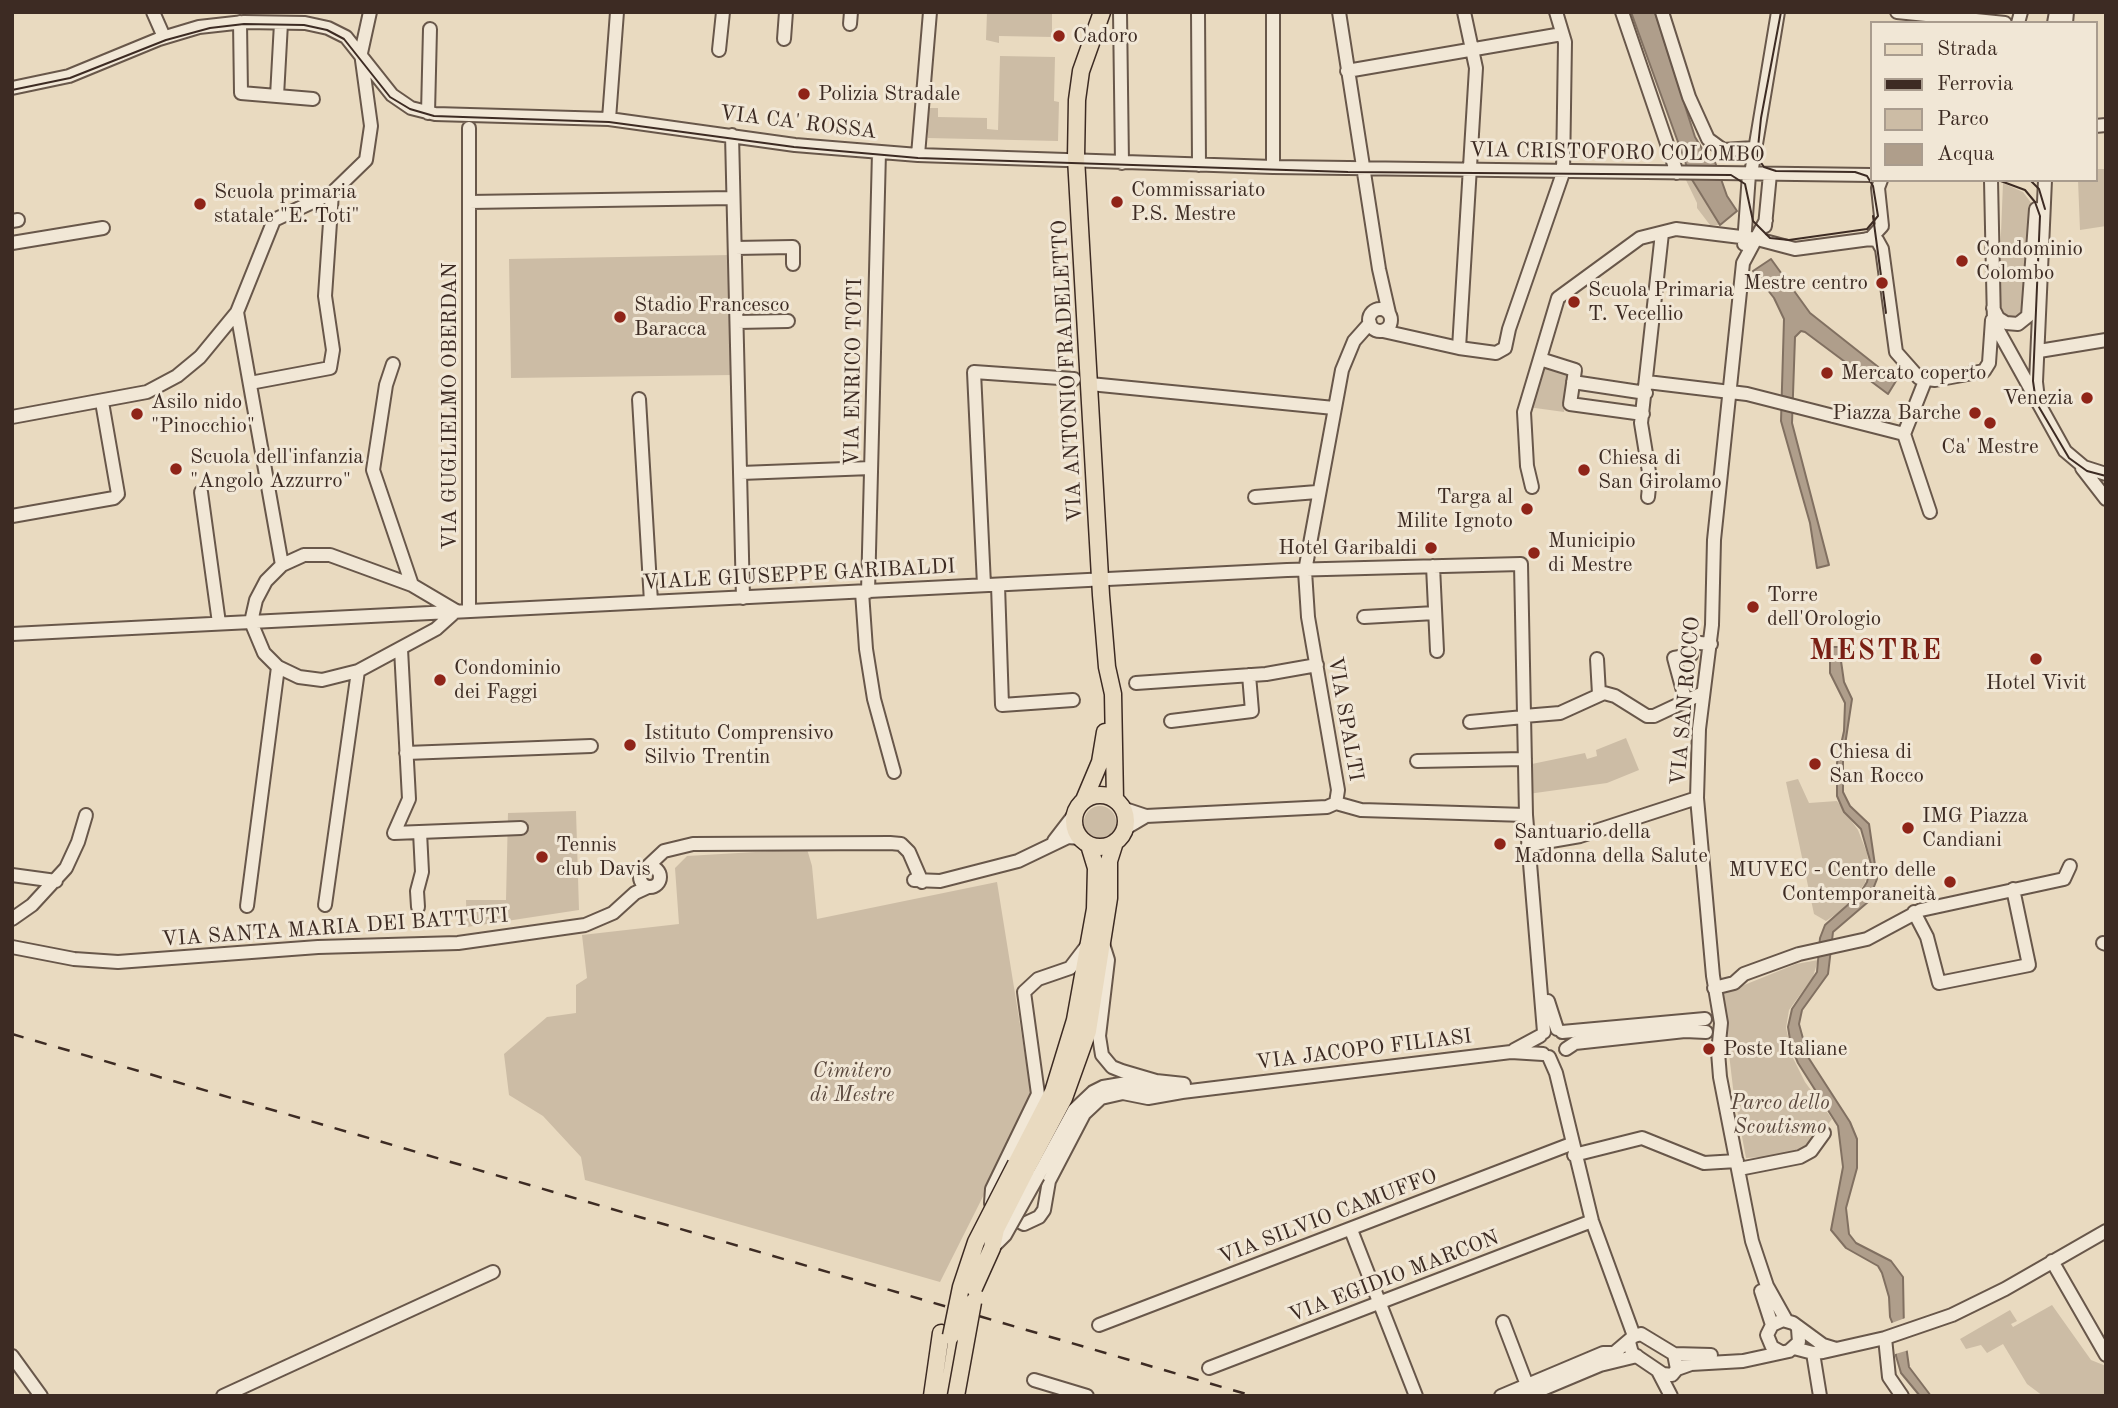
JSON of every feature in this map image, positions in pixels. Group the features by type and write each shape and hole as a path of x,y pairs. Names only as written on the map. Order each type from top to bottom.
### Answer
{"main road":[{"name":"VIA ANTONIO FRADELETTO","path":"1102,12 1081,71 1077,100 1076,160 1107,667"},
{"path":"1096,942 1096,868 1084,842 1075,831 1074,815 1084,800 1103,748 1107,667"},
{"path":"932,1396 950,1335 967,1293 992,1248 996,1229 1027,1170 1065,1059 1109,898 1109,861 1120,836 1113,694 1107,667"},
{"path":"1084,800 1100,795 1118,804"},
{"path":"1084,842 1102,847 1120,836"},
{"path":"942,1396 956,1285 976,1242 1027,1170"},
{"path":"957,1396 967,1293 976,1242"},
{"path":"948,1396 950,1335"}],"street":[{"path":"153,12 164,37"},
{"path":"12,417 102,402 161,386 191,366 237,312 274,220 332,193 366,160 371,126 361,53 370,12"},
{"path":"609,119 617,12"},
{"path":"719,50 723,12"},
{"path":"784,39 786,12"},
{"path":"918,155 930,12"},
{"path":"1120,12 1122,163"},
{"path":"1198,12 1199,165"},
{"path":"1273,12 1273,167"},
{"path":"1339,12 1378,269 1390,315 1397,327 1419,339"},
{"path":"1456,12 1463,42 1474,50"},
{"path":"1458,348 1471,170 1474,50 1464,12"},
{"path":"1376,324 1419,339 1458,348 1501,352 1505,348 1509,328 1564,171 1562,34 1556,12"},
{"path":"1622,12 1677,173"},
{"path":"1662,12 1689,97 1708,139 1723,150 1754,148"},
{"path":"1756,239 1750,174 1778,12"},
{"path":"1897,12 1985,21"},
{"name":"VIA CA' ROSSA","path":"12,88 69,76 208,19 240,22 266,17 281,23 328,28 346,37 361,53 382,85 401,102 428,113 609,119 918,155 1362,168"},
{"path":"240,22 242,93 313,99"},
{"path":"277,96 281,23"},
{"path":"428,113 430,29"},
{"path":"1347,71 1562,34"},
{"path":"366,92 382,85"},
{"name":"VIA GUGLIELMO OBERDAN","path":"462,611 469,128"},
{"path":"732,135 743,598"},
{"name":"VIA ENRICO TOTI","path":"879,152 865,592 872,686 894,772"},
{"name":"VIA CRISTOFORO COLOMBO","path":"1362,168 1870,178"},
{"path":"1756,239 1766,220 1770,174"},
{"path":"1532,487 1527,466 1524,412 1558,298 1640,238 1681,229 1756,239 1795,249 1877,240 1882,249 1895,349 1914,374 1925,381 1979,374 1986,370 1993,321 1991,182"},
{"path":"2039,406 2036,389 2045,182"},
{"path":"1867,239 1880,232 1883,218 1880,186"},
{"path":"1991,301 1997,316 2005,323 2018,324 2028,316 2037,186"},
{"path":"2037,186 2043,224"},
{"path":"250,383 330,368 333,350 325,296 332,193"},
{"path":"469,202 733,198"},
{"path":"12,243 103,228"},
{"path":"1648,497 1650,478 1643,414 1662,233"},
{"name":"VIA SAN ROCCO","path":"1756,239 1743,263 1728,391 1714,540 1711,644 1703,693 1697,798 1714,985 1711,1023 1758,1264"},
{"path":"735,248 793,247 793,264"},
{"path":"1376,324 1378,269"},
{"path":"1376,324 1383,309 1390,315"},
{"path":"237,312 282,565"},
{"path":"1376,324 1389,327 1390,315"},
{"path":"737,322 788,321"},
{"path":"1993,321 2062,447 2106,499"},
{"name":"VIA SPALTI","path":"1376,324 1346,357 1317,492 1305,571 1308,617 1338,790 1335,803 1360,810 1527,815"},
{"path":"2039,351 2106,340"},
{"path":"2084,345 2106,340"},
{"path":"2039,351 2068,347"},
{"path":"1540,359 1574,376 1646,388 1728,391 1904,433"},
{"path":"393,364 386,385 373,470 412,585"},
{"path":"984,586 974,372 1074,379"},
{"path":"1574,376 1570,404 1643,414"},
{"path":"1925,381 1904,433 1930,512"},
{"path":"1090,384 1334,408"},
{"path":"639,399 651,602"},
{"path":"12,516 114,498 118,494 102,402"},
{"path":"2077,462 2106,474"},
{"path":"741,473 871,468"},
{"path":"201,492 219,623"},
{"path":"1255,497 1317,492"},
{"path":"304,555 330,555 412,585 462,611 436,629 358,671 322,680 299,677 278,667 264,653 251,622 256,600 266,581 282,565 304,555"},
{"name":"VIALE GIUSEPPE GARIBALDI","path":"12,634 1101,580 1521,564 1524,716"},
{"path":"1433,566 1437,651"},
{"path":"998,585 1002,705 1073,700"},
{"path":"1364,617 1435,613"},
{"path":"1686,702 1674,658 1691,655 1689,642 1711,644"},
{"path":"401,649 409,799 394,833 520,828"},
{"path":"1597,659 1599,694"},
{"path":"1136,683 1250,675 1317,665"},
{"path":"247,906 278,667"},
{"path":"325,905 358,671"},
{"path":"1171,721 1252,711 1250,675"},
{"path":"1470,722 1560,713 1599,694 1615,696 1647,716 1662,714 1703,693"},
{"path":"1524,716 1533,926 1551,1032 1567,1042 1566,1049"},
{"path":"406,753 591,746"},
{"path":"1417,761 1525,758"},
{"path":"1528,845 1580,836 1697,798"},
{"path":"1118,804 1146,816 1327,807 1335,803"},
{"path":"12,919 32,905 56,881 73,855 86,815"},
{"path":"1051,844 1074,815"},
{"path":"1120,836 1146,816"},
{"path":"418,907 417,891 422,872 420,832"},
{"path":"1051,844 1068,837 1084,842"},
{"name":"VIA SANTA MARIA DEI BATTUTI","path":"12,947 74,959 118,962 318,947 458,943 586,925 613,913 630,898 664,851 686,845 901,844 909,852 922,882 940,881 1018,862 1051,844"},
{"path":"645,877 657,884 669,855 686,845"},
{"path":"1714,985 1734,983 1744,974 1807,953 1867,939 1914,912 2064,879 2070,866"},
{"path":"12,875 56,881"},
{"path":"1914,912 1927,937 1939,983 2029,965 2014,890"},
{"path":"1096,942 1107,970 1098,1036 1107,1062 1122,1071 1156,1081 1222,1087 1148,1098 1123,1093 1101,1098 1084,1114 1049,1181 1044,1210 1039,1217 1024,1224 994,1209 991,1203 992,1189 1038,1094 1024,992 1033,981 1070,968 1096,942"},
{"path":"1711,1023 1551,1032 1538,1044 1556,1073 1572,1149 1592,1221 1631,1339 1630,1350 1666,1375 1691,1364 1743,1362 1788,1350 1799,1339 1798,1329"},
{"path":"1546,1055 1558,1057 1566,1049 1580,1042 1685,1031 1711,1023"},
{"name":"VIA JACOPO FILIASI","path":"1509,1052 1551,1032"},
{"name":"VIA JACOPO FILIASI","path":"1222,1087 1509,1052 1546,1055"},
{"path":"1027,1170 1074,1110 1093,1092 1127,1083 1182,1093"},
{"name":"VIA SILVIO CAMUFFO","path":"1099,1325 1572,1149 1642,1138 1704,1163 1738,1165 1800,1157 1811,1151 1825,1133"},
{"name":"VIA EGIDIO MARCON","path":"1209,1368 1592,1221"},
{"path":"1351,1230 1416,1396"},
{"path":"1758,1264 1756,1271 1772,1347 1812,1353 1885,1338 1977,1304 2106,1231"},
{"path":"2052,1262 2106,1355"},
{"path":"1758,1264 1772,1298 1786,1320 1823,1345 1836,1349"},
{"path":"223,1396 494,1272"},
{"path":"1600,1365 1631,1339 1645,1335 1674,1354 1749,1354 1756,1352 1770,1331 1786,1320"},
{"path":"1503,1322 1527,1390"},
{"path":"1885,1338 1889,1377 1902,1396"},
{"path":"1527,1390 1603,1353 1614,1354"},
{"path":"1812,1353 1820,1396"},
{"path":"1674,1354 1679,1396"},
{"path":"12,1356 41,1396"},
{"path":"1502,1396 1637,1356"},
{"path":"1658,1370 1671,1396"},
{"path":"1034,1380 1087,1396"}],"green space":[{"path":"987,12 1052,12 1052,37 999,36 999,43 986,40"},
{"path":"1000,56 1055,57 1054,101 1059,102 1058,141 928,138 928,108 938,108 938,117 987,118 987,129 998,130"},
{"path":"2097,169 2106,169 2106,226 2080,230 2078,182 2097,182"},
{"path":"1685,178 1691,178 1720,225 1710,225 1697,208"},
{"path":"2003,183 2023,192 2032,204 2026,308 2020,318 2005,319 1998,309"},
{"name":"Stadio Francesco Baracca","path":"730,255 732,375 511,378 509,259"},
{"path":"1541,365 1571,372 1564,412 1528,407"},
{"path":"1626,738 1639,770 1607,783 1528,794 1527,765 1585,753 1587,759 1597,756 1596,750"},
{"path":"1798,779 1809,803 1837,801 1858,830 1867,853 1869,867 1865,883 1849,905 1826,921 1814,914 1786,782"},
{"path":"1100,806 1111,811 1116,822 1111,833 1100,838 1089,833 1084,822 1089,811"},
{"name":"Tennis club Davis","path":"576,811 579,910 467,927 466,900 506,900 508,813"},
{"name":"Cimitero di Mestre","path":"807,849 812,866 817,919 997,882 1032,1099 940,1282 585,1180 581,1157 543,1116 509,1095 504,1054 547,1017 576,1013 576,985 587,978 582,935 679,924 675,868 687,856"},
{"name":"Parco dello Scoutismo","path":"1818,960 1813,977 1789,1010 1786,1028 1793,1058 1805,1082 1832,1119 1809,1149 1799,1155 1746,1158 1733,1088 1722,994 1796,964"},
{"path":"2052,1305 2091,1360 2106,1366 2106,1396 2043,1396 2027,1384 2003,1344 1987,1353 1981,1345 1966,1349 1960,1339 2010,1310 2017,1321 2011,1324 2013,1327"}],"water":[{"path":"1631,12 1655,12 1695,137 1707,157 1715,162 1727,196 1737,211 1720,225 1691,178"},
{"path":"1771,259 1810,313 1896,381 1888,394 1805,332 1801,331 1795,337 1792,423 1829,565 1817,568 1810,523 1781,421 1784,319 1774,298 1753,271"},
{"path":"1830,647 1839,647 1844,682 1852,699 1843,758 1843,792 1850,806 1869,824 1877,879 1868,902 1833,932 1828,974 1802,1010 1799,1024 1808,1057 1850,1122 1857,1139 1857,1168 1846,1208 1849,1234 1856,1243 1891,1261 1903,1277 1904,1331 1909,1367 1931,1396 1920,1396 1901,1373 1896,1356 1896,1332 1890,1317 1889,1297 1878,1266 1846,1248 1831,1230 1843,1167 1838,1126 1798,1063 1791,1046 1788,1027 1792,1009 1817,972 1820,938 1825,925 1859,895 1867,882 1871,864 1861,829 1844,812 1837,796 1837,763 1844,731 1845,703 1830,673"}],"pier":[{"path":"1908,1317 1909,1350 1892,1355 1892,1333 1889,1324"}],"tram line":[{"path":"1781,12 1761,118 1757,157 1764,167 1776,171 1855,172 1867,176 1870,181"},
{"path":"12,90 70,78 166,40 210,28 244,24 304,25 327,30 344,39 390,97 410,109 434,116 609,122 794,147 918,158 1348,172 1731,175 1745,184 1753,221 1770,238 1789,240 1867,229 1878,216 1871,182"},
{"path":"2003,182 2025,190 2035,202 2040,216 2033,381 2036,402 2069,458 2087,471 2106,476"},
{"path":"2032,182 2039,189 2045,209"},
{"path":"1873,216 1886,313"}],"railway":[{"path":"12,1034 1253,1396"}],"place":[{"name":"Cadoro","path":"1059,36"},
{"name":"Polizia Stradale","path":"804,94"},
{"name":"Commissariato P.S. Mestre","path":"1117,202"},
{"name":"Scuola primaria statale \"E. Toti\"","path":"200,204"},
{"name":"Condominio Colombo","path":"1962,261"},
{"name":"Mestre centro","path":"1882,283"},
{"name":"Scuola Primaria T. Vecellio","path":"1574,302"},
{"name":"Stadio Francesco Baracca","path":"620,317"},
{"name":"Mercato coperto","path":"1827,373"},
{"name":"Venezia","path":"2087,398"},
{"name":"Piazza Barche","path":"1975,413"},
{"name":"Asilo nido \"Pinocchio\"","path":"137,414"},
{"name":"Ca' Mestre","path":"1990,423"},
{"name":"Scuola dell'infanzia \"Angolo Azzurro\"","path":"176,469"},
{"name":"Chiesa di San Girolamo","path":"1584,470"},
{"name":"Targa al Milite Ignoto","path":"1527,509"},
{"name":"Hotel Garibaldi","path":"1431,548"},
{"name":"Municipio di Mestre","path":"1534,553"},
{"name":"Torre dell'Orologio","path":"1753,607"},
{"name":"Hotel Vivit","path":"2036,659"},
{"name":"Condominio dei Faggi","path":"440,680"},
{"name":"Istituto Comprensivo Silvio Trentin","path":"630,745"},
{"name":"Chiesa di San Rocco","path":"1815,764"},
{"name":"IMG Piazza Candiani","path":"1908,828"},
{"name":"Santuario della Madonna della Salute","path":"1500,844"},
{"name":"Tennis club Davis","path":"542,857"},
{"name":"MUVEC - Centro delle Contemporaneità","path":"1950,882"},
{"name":"Poste Italiane","path":"1709,1049"}],"district":[{"name":"MESTRE","path":"1876,652"}]}
